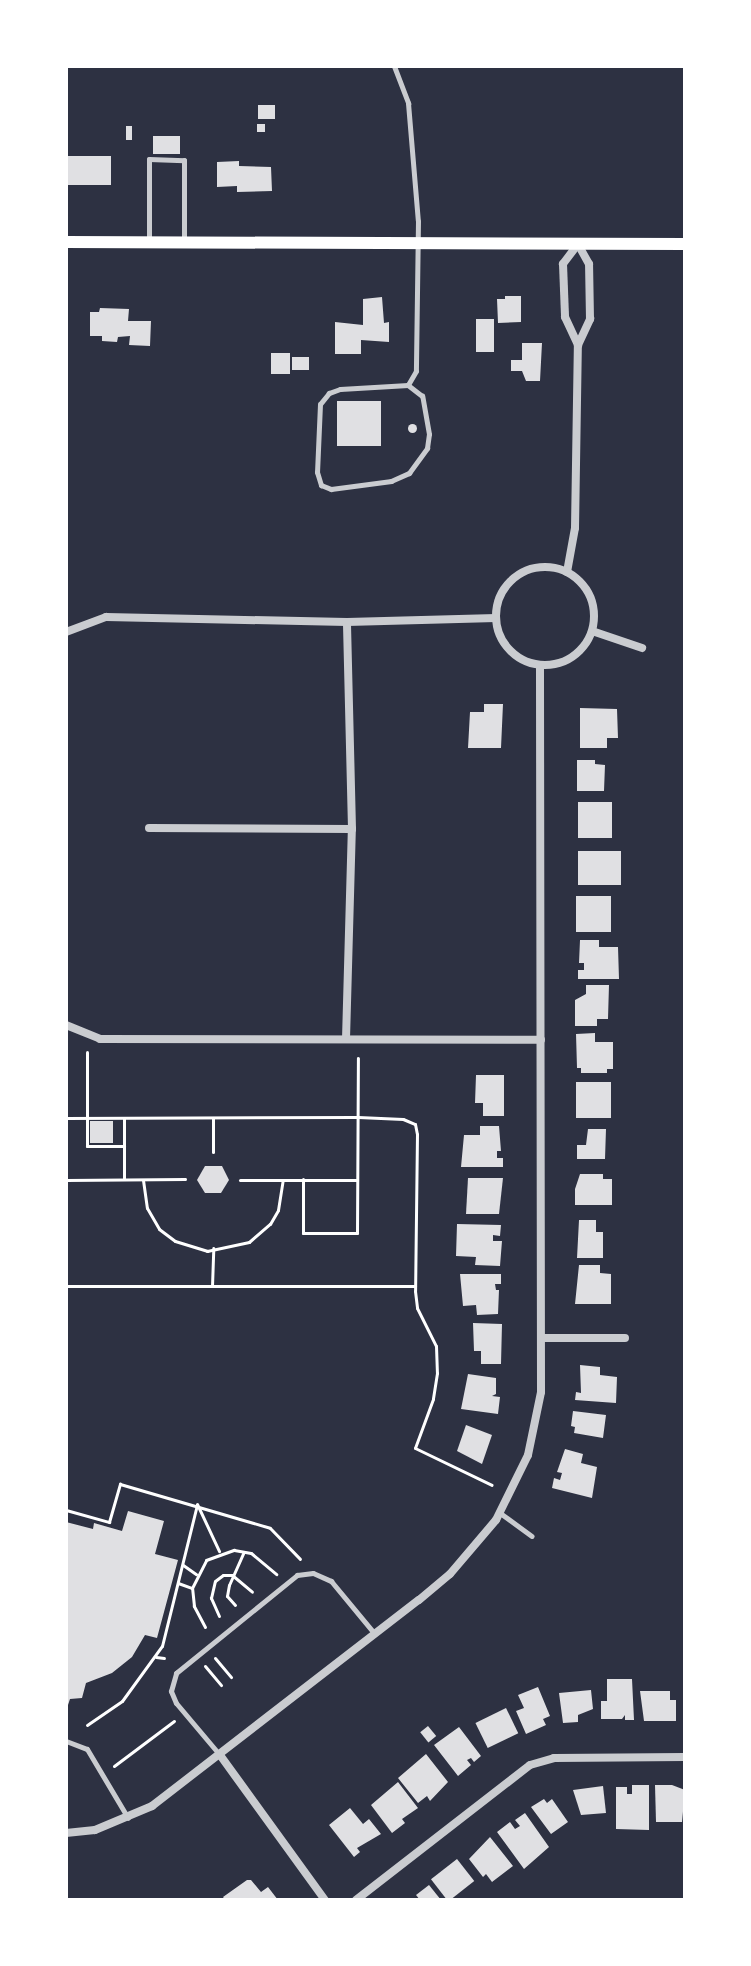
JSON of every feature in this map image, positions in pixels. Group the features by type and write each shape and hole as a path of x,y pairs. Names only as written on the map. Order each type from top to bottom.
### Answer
{"main road":[{"path":"66,242 685,244"}],"street":[{"path":"567,572 575,528 578,345 590,319 589,264 578,244 563,264 565,317 578,345"},
{"path":"533,568 567,572 578,580 593,603 592,631 572,658 540,665 514,655 505,645 496,618 502,594 518,575 533,568"},
{"path":"66,632 106,617 347,622 496,618"},
{"path":"346,1039 352,829 347,622"},
{"path":"592,631 642,648"},
{"path":"66,1833 95,1830 128,1819 152,1806 450,1574 498,1517 528,1455 541,1392 540,665"},
{"path":"149,828 352,829"},
{"path":"70,1027 100,1039 541,1040"},
{"path":"541,1338 625,1338"},
{"path":"220,1755 325,1900"},
{"path":"356,1900 530,1765 554,1758 685,1757"}],"lane":[{"path":"394,66 408,103 418,243 416,371 408,385"},
{"path":"149,242 149,159 161,159 184,160 184,243"},
{"path":"408,385 422,396 429,434 427,448 409,473 391,481 331,489 321,485 317,472 320,404 329,393 340,389 408,385"},
{"path":"498,1517 532,1536"},
{"path":"220,1755 176,1703 171,1691 176,1673 297,1575 313,1573 331,1581 375,1634"},
{"path":"66,1741 87,1749 128,1819"}],"path":[{"path":"87,1052 87,1146 124,1146"},
{"path":"303,1179 303,1233 357,1233 358,1058"},
{"path":"66,1118 358,1117 403,1119 415,1124 415,1286 417,1308 436,1346 437,1373 433,1399 415,1448 492,1485"},
{"path":"124,1118 124,1180"},
{"path":"213,1118 213,1152"},
{"path":"66,1180 185,1179"},
{"path":"143,1180 147,1208 159,1229 187,1246 213,1249 249,1242 270,1224 278,1210 283,1180"},
{"path":"240,1180 357,1180"},
{"path":"212,1286 213,1249"},
{"path":"66,1286 415,1286"},
{"path":"66,1510 109,1522 120,1484 197,1504 270,1528 300,1559"},
{"path":"197,1504 220,1553"},
{"path":"87,1725 122,1701 162,1646 197,1504"},
{"path":"235,1605 227,1596 244,1552"},
{"path":"205,1627 194,1606 192,1588 196,1574 206,1560 220,1553 244,1552 264,1561 276,1574"},
{"path":"183,1564 196,1574"},
{"path":"219,1616 211,1598 215,1581 223,1575 236,1577 252,1592"},
{"path":"178,1583 192,1588"},
{"path":"156,1657 164,1658"},
{"path":"215,1658 231,1677"},
{"path":"205,1666 221,1685"},
{"path":"114,1766 174,1721"}],"building":[{"path":"258,105 275,105 275,119 258,119"},
{"path":"257,124 265,124 265,132 257,132"},
{"path":"126,126 132,126 132,140 126,140"},
{"path":"153,136 180,136 180,154 153,154"},
{"path":"66,156 111,156 111,185 66,185"},
{"path":"239,161 239,166 271,167 272,191 237,192 237,186 217,187 217,162"},
{"path":"505,296 521,296 521,322 498,323 497,299 505,299"},
{"path":"382,297 384,323 389,322 389,342 361,340 361,354 335,354 335,322 363,325 363,299"},
{"path":"100,308 129,309 128,321 151,321 150,346 129,345 130,336 118,337 117,342 102,341 102,336 90,336 90,312 99,312"},
{"path":"476,319 494,319 494,352 476,352"},
{"path":"522,343 542,343 540,381 526,381 522,371 511,371 511,360 522,360"},
{"path":"271,353 290,353 290,374 271,374"},
{"path":"292,357 309,357 309,370 292,370"},
{"path":"337,401 381,401 381,446 337,446"},
{"path":"412,423 417,428 412,433 407,428"},
{"path":"484,704 503,704 501,748 468,748 470,712 484,712"},
{"path":"580,708 617,709 618,738 607,738 607,748 580,748"},
{"path":"577,760 595,760 595,764 605,765 604,791 577,791"},
{"path":"578,802 612,802 612,838 578,838"},
{"path":"578,851 621,851 621,885 578,885"},
{"path":"576,896 611,896 611,932 576,932"},
{"path":"580,940 599,940 599,947 618,947 619,979 578,979 578,970 584,970 584,963 579,963"},
{"path":"586,985 609,985 608,1019 597,1019 597,1026 575,1026 575,1000 586,994"},
{"path":"595,1033 595,1042 613,1042 613,1069 607,1069 607,1073 581,1073 581,1068 577,1068 576,1034"},
{"path":"476,1075 504,1075 504,1116 483,1116 483,1103 475,1103"},
{"path":"576,1082 611,1082 611,1118 576,1118"},
{"path":"90,1121 113,1121 113,1143 90,1143"},
{"path":"480,1126 499,1126 501,1151 497,1151 497,1158 503,1158 503,1167 461,1167 464,1135 480,1135"},
{"path":"588,1129 606,1129 605,1159 577,1159 577,1145 586,1145"},
{"path":"205,1166 222,1166 229,1180 221,1193 205,1193 197,1180"},
{"path":"580,1174 603,1174 603,1179 612,1179 612,1205 575,1205 575,1189"},
{"path":"468,1178 503,1178 499,1214 466,1214"},
{"path":"579,1220 596,1220 596,1232 603,1232 603,1258 577,1258"},
{"path":"457,1224 501,1225 500,1236 493,1235 493,1241 502,1241 500,1266 475,1265 476,1257 456,1256"},
{"path":"579,1265 600,1265 600,1273 611,1274 611,1304 575,1304"},
{"path":"460,1274 501,1274 501,1284 495,1284 496,1290 499,1290 498,1314 477,1315 476,1305 463,1306"},
{"path":"473,1323 502,1324 501,1364 481,1364 481,1351 474,1351"},
{"path":"580,1365 600,1367 600,1375 617,1377 616,1403 575,1400 576,1392 581,1393"},
{"path":"468,1374 496,1378 496,1394 492,1396 500,1397 498,1414 461,1409"},
{"path":"573,1411 606,1415 603,1438 574,1433 575,1427 571,1426"},
{"path":"466,1425 492,1435 482,1464 457,1451"},
{"path":"565,1449 583,1454 581,1463 597,1467 592,1498 552,1488 554,1478 560,1480 562,1473 557,1472"},
{"path":"128,1511 164,1521 155,1554 178,1560 157,1638 145,1635 132,1657 112,1673 86,1683 82,1698 70,1699 66,1711 66,1522 93,1529 94,1523 122,1531"},
{"path":"607,1679 632,1679 634,1720 625,1720 625,1715 622,1719 601,1719 601,1701 607,1701"},
{"path":"538,1687 550,1716 543,1719 546,1725 526,1734 516,1711 524,1708 518,1695"},
{"path":"591,1690 593,1709 578,1715 578,1722 563,1723 559,1693"},
{"path":"640,1691 670,1691 670,1700 676,1700 676,1721 644,1721"},
{"path":"506,1708 518,1733 488,1748 475,1723"},
{"path":"428,1726 436,1736 428,1742 420,1732"},
{"path":"459,1727 481,1756 474,1762 471,1758 467,1760 471,1765 458,1776 434,1745"},
{"path":"426,1754 448,1782 430,1801 427,1796 418,1803 398,1778"},
{"path":"398,1782 418,1808 402,1819 405,1823 392,1833 371,1805"},
{"path":"632,1785 649,1785 649,1830 616,1829 616,1787 627,1787 627,1794 632,1794"},
{"path":"655,1785 672,1785 685,1790 682,1822 656,1822"},
{"path":"603,1786 606,1813 581,1815 573,1790"},
{"path":"544,1799 547,1803 552,1799 568,1822 551,1834 531,1807"},
{"path":"350,1808 363,1824 369,1819 381,1834 357,1848 360,1852 354,1857 329,1825"},
{"path":"525,1813 549,1847 524,1869 497,1832 510,1822 515,1829 520,1826 515,1820"},
{"path":"490,1837 513,1866 492,1882 486,1874 483,1877 469,1859"},
{"path":"457,1859 474,1881 447,1900 431,1879"},
{"path":"251,1880 261,1892 268,1887 278,1900 225,1900 223,1897"},
{"path":"429,1885 441,1900 420,1900 416,1895"}]}
